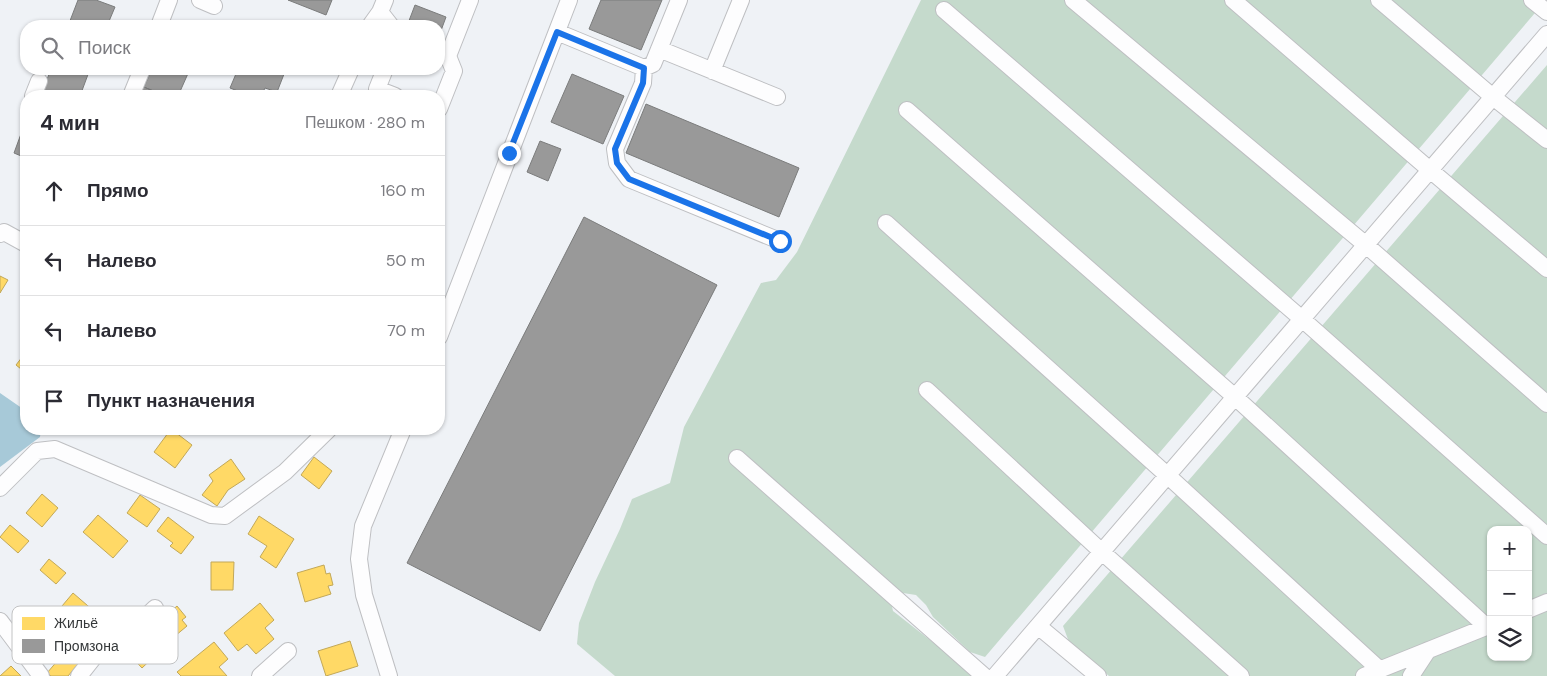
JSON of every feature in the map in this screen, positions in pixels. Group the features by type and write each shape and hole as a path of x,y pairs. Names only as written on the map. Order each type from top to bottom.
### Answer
{"street":[{"path":"445,50 470,0"},
{"path":"445,322 569,0"},
{"path":"557,32 644,68 653,64 679,0"},
{"path":"712,70 741,0"},
{"path":"1073,0 1366,245 1547,404"},
{"path":"1233,0 1547,269"},
{"path":"1379,0 1493,97 1547,140"},
{"path":"1532,0 1547,12"},
{"path":"160,20 164,2"},
{"path":"374,20 382,6"},
{"path":"382,6 388,20"},
{"path":"944,10 1302,319 1547,536"},
{"path":"995,676 1547,34"},
{"path":"659,49 777,97"},
{"path":"445,57 454,71 445,94"},
{"path":"644,68 643,83 615,149 617,163 629,179 780,241"},
{"path":"133,90 140,75"},
{"path":"342,90 348,75"},
{"path":"380,90 377,89 383,75"},
{"path":"35,90 39,81"},
{"path":"907,110 1235,397 1487,624"},
{"path":"886,223 1167,475 1380,670"},
{"path":"0,234 4,232 20,241"},
{"path":"927,390 1102,552 1241,676"},
{"path":"0,488 37,451 55,449 211,516 225,516 285,472 323,435"},
{"path":"389,676 364,596 359,559 364,526 395,435"},
{"path":"737,458 984,676"},
{"path":"1532,608 1547,602"},
{"path":"0,620 12,636"},
{"path":"1038,626 1098,676"},
{"path":"1364,676 1487,627"},
{"path":"1411,676 1428,650"},
{"path":"260,676 288,652"},
{"path":"32,664 41,676"},
{"path":"78,676 88,664"}],"green space":[{"path":"921,0 1546,0 985,657 970,652 933,617 926,605 916,595 903,593 890,598 893,611 972,673 970,676 615,676 577,644 579,623 632,499 670,483 684,427 761,283 776,280 797,252"},
{"path":"1547,65 1547,676 1109,676 1096,665 1072,650 1063,626"}],"water":[{"path":"0,393 20,407 20,435 40,435 0,467"}],"building: Жильё":[{"path":"0,276 8,280 0,293"},
{"path":"20,360 20,368 16,365"},
{"path":"167,435 179,435 192,445 175,468 154,452"},
{"path":"314,457 332,471 319,489 301,475"},
{"path":"231,459 245,479 228,490 217,506 202,495 213,481 209,475"},
{"path":"42,494 58,508 42,527 26,513"},
{"path":"140,495 160,509 147,527 127,513"},
{"path":"98,515 128,541 113,558 83,532"},
{"path":"259,516 294,539 276,568 260,557 267,546 248,534"},
{"path":"168,517 194,537 181,554 170,546 173,543 157,531"},
{"path":"10,525 29,541 18,553 0,537"},
{"path":"49,559 66,573 56,584 40,570"},
{"path":"211,562 234,562 233,590 211,590"},
{"path":"324,565 326,574 330,573 333,585 328,586 331,594 305,602 297,573"},
{"path":"73,593 88,606 62,606"},
{"path":"260,603 274,620 265,628 274,639 256,654 247,644 238,651 224,633"},
{"path":"178,607 186,617 182,620 187,626 178,634"},
{"path":"350,641 358,666 326,676 318,651"},
{"path":"214,642 228,659 219,667 227,676 181,676 177,672"},
{"path":"55,664 78,664 68,676 51,676 47,673"},
{"path":"138,664 146,664 142,668"},
{"path":"11,666 21,676 0,676"}],"building: Промзона":[{"path":"78,0 96,0 115,7 110,20 70,20"},
{"path":"288,0 332,0 326,15"},
{"path":"601,0 662,0 641,50 589,29"},
{"path":"415,5 446,17 445,20 409,20"},
{"path":"572,74 624,96 603,144 551,122"},
{"path":"49,75 88,75 82,90 42,90"},
{"path":"149,75 187,75 181,90 151,90 144,87"},
{"path":"235,75 284,75 278,90 265,88 264,90 235,90 230,88"},
{"path":"646,104 799,168 779,217 626,153"},
{"path":"20,137 20,156 14,153"},
{"path":"540,141 561,149 548,181 527,172"},
{"path":"584,217 717,285 540,631 407,563"}],"route":[{"path":"509,153 557,32 644,68 643,83 615,149 617,163 629,179 780,241"}]}
